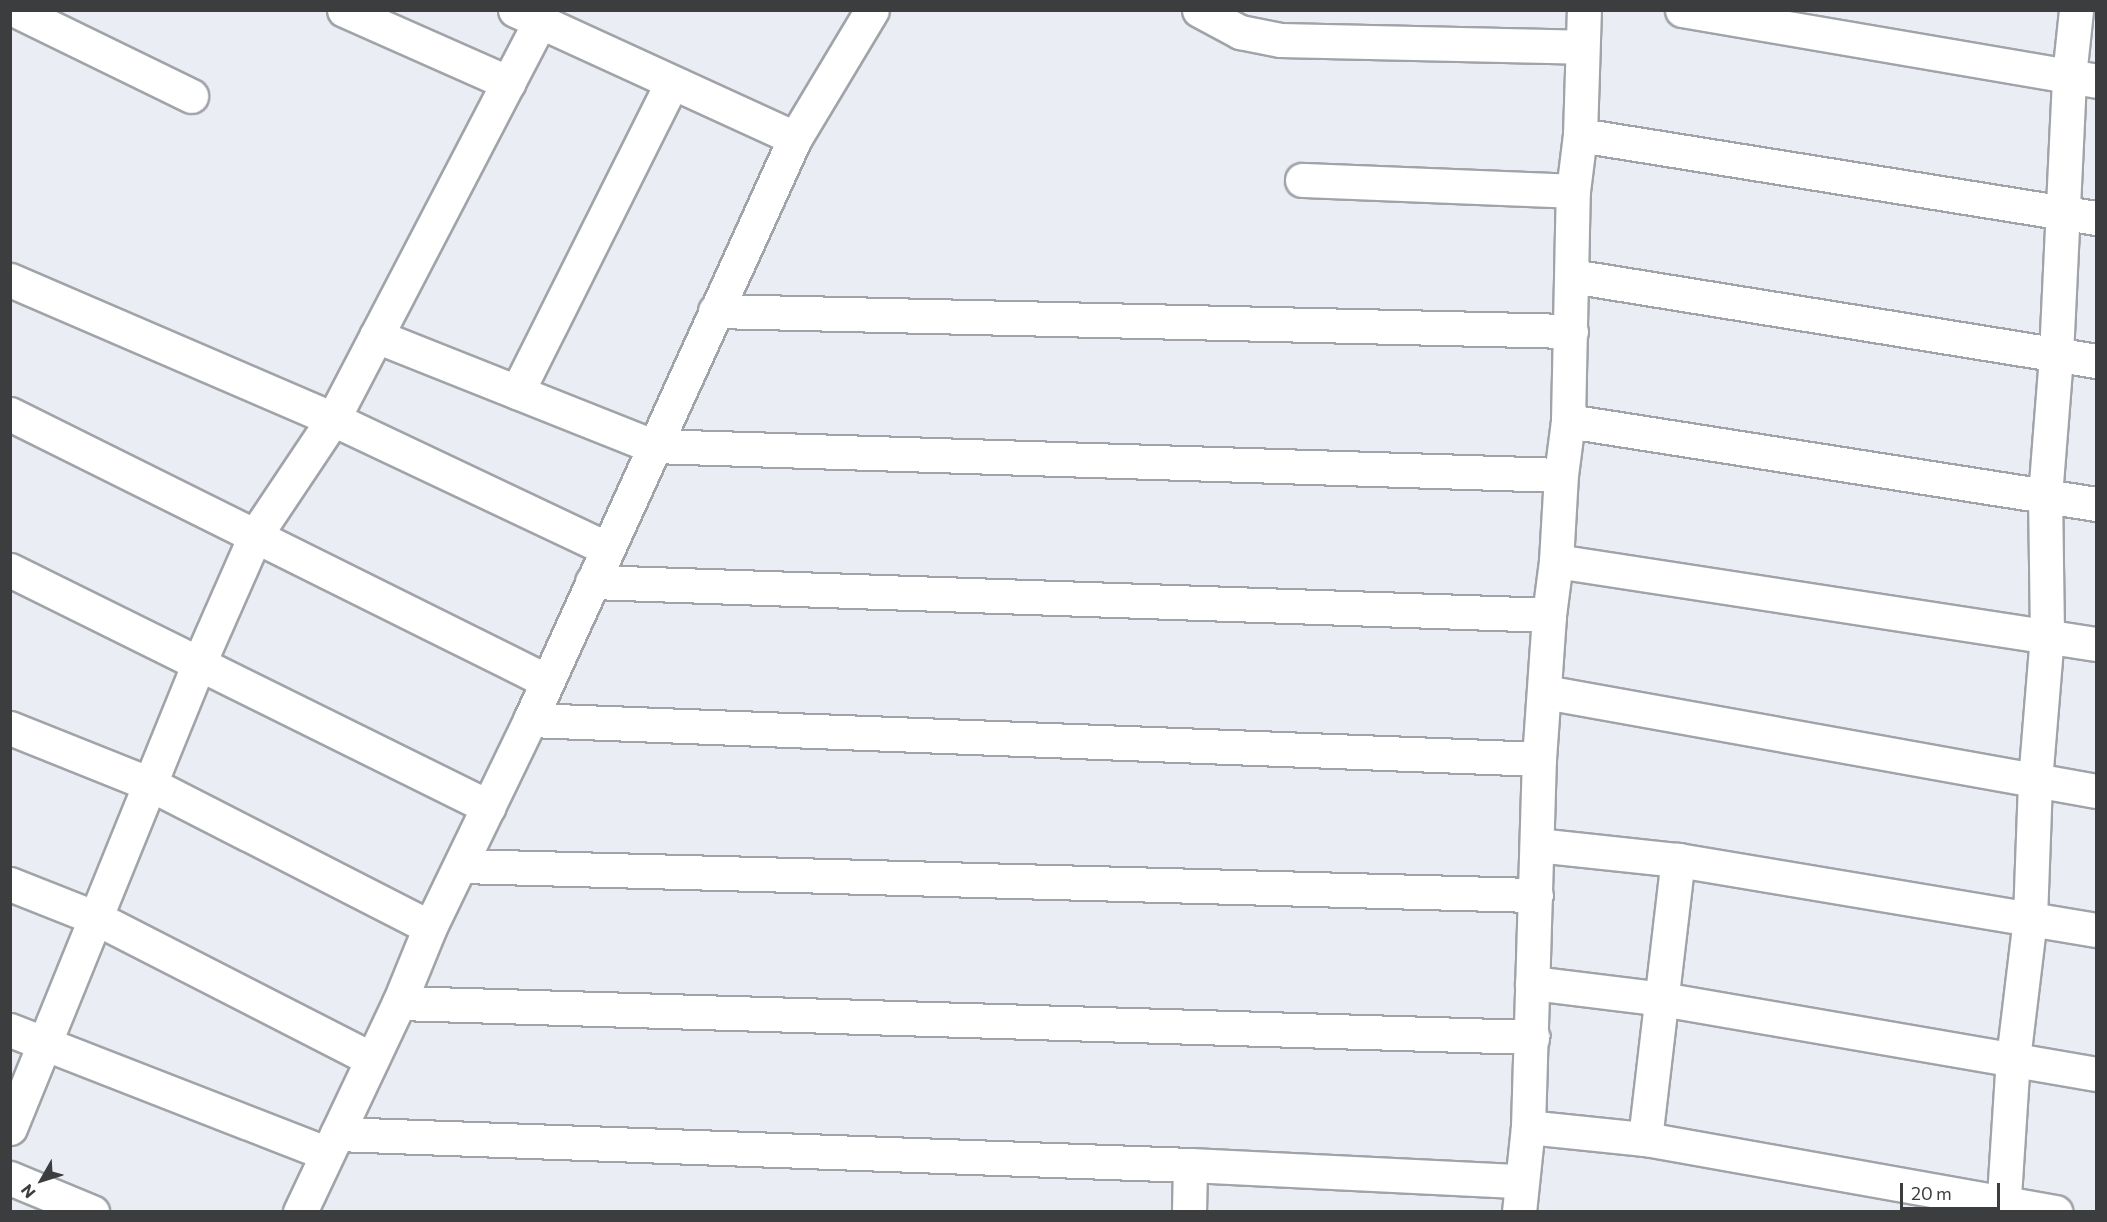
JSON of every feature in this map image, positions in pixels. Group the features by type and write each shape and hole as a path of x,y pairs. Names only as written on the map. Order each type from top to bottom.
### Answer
{"street":[{"path":"15,10 191,96"},
{"path":"344,10 509,83"},
{"path":"300,1212 399,1003 430,927 530,720 606,548 795,138 872,10"},
{"path":"1199,10 1240,32 1280,40 1582,47"},
{"path":"10,1030 332,1144 1190,1165 1520,1196 1528,1127 1539,759 1545,692 1548,615 1556,561 1561,475 1569,421 1573,191 1580,135 1584,10"},
{"path":"1682,10 2083,79"},
{"path":"2004,1207 2013,1059 2030,918 2035,781 2047,635 2045,496 2064,212 2083,79 2076,10"},
{"path":"10,1128 200,663 256,534 333,419 509,83 527,17 795,138"},
{"path":"517,392 672,83"},
{"path":"1580,135 2097,218"},
{"path":"1302,180 1573,191"},
{"path":"1572,276 2097,361"},
{"path":"10,280 333,419 606,548"},
{"path":"715,311 1571,331"},
{"path":"376,336 653,446 1561,475"},
{"path":"10,414 256,534 547,681"},
{"path":"1569,421 2097,504"},
{"path":"1556,561 2097,644"},
{"path":"10,570 489,807"},
{"path":"592,582 1548,615"},
{"path":"1545,692 2097,791"},
{"path":"530,720 1539,759"},
{"path":"10,728 150,784 430,927"},
{"path":"1537,845 1678,860 2097,930"},
{"path":"1645,1139 1678,860"},
{"path":"460,866 1536,895"},
{"path":"10,884 96,918 372,1059"},
{"path":"1532,983 1662,999 2097,1074"},
{"path":"399,1003 1532,1037"},
{"path":"1528,1127 1645,1139 2004,1207 2056,1212"},
{"path":"1189,1212 1190,1165"},
{"path":"10,1178 92,1212"}]}
